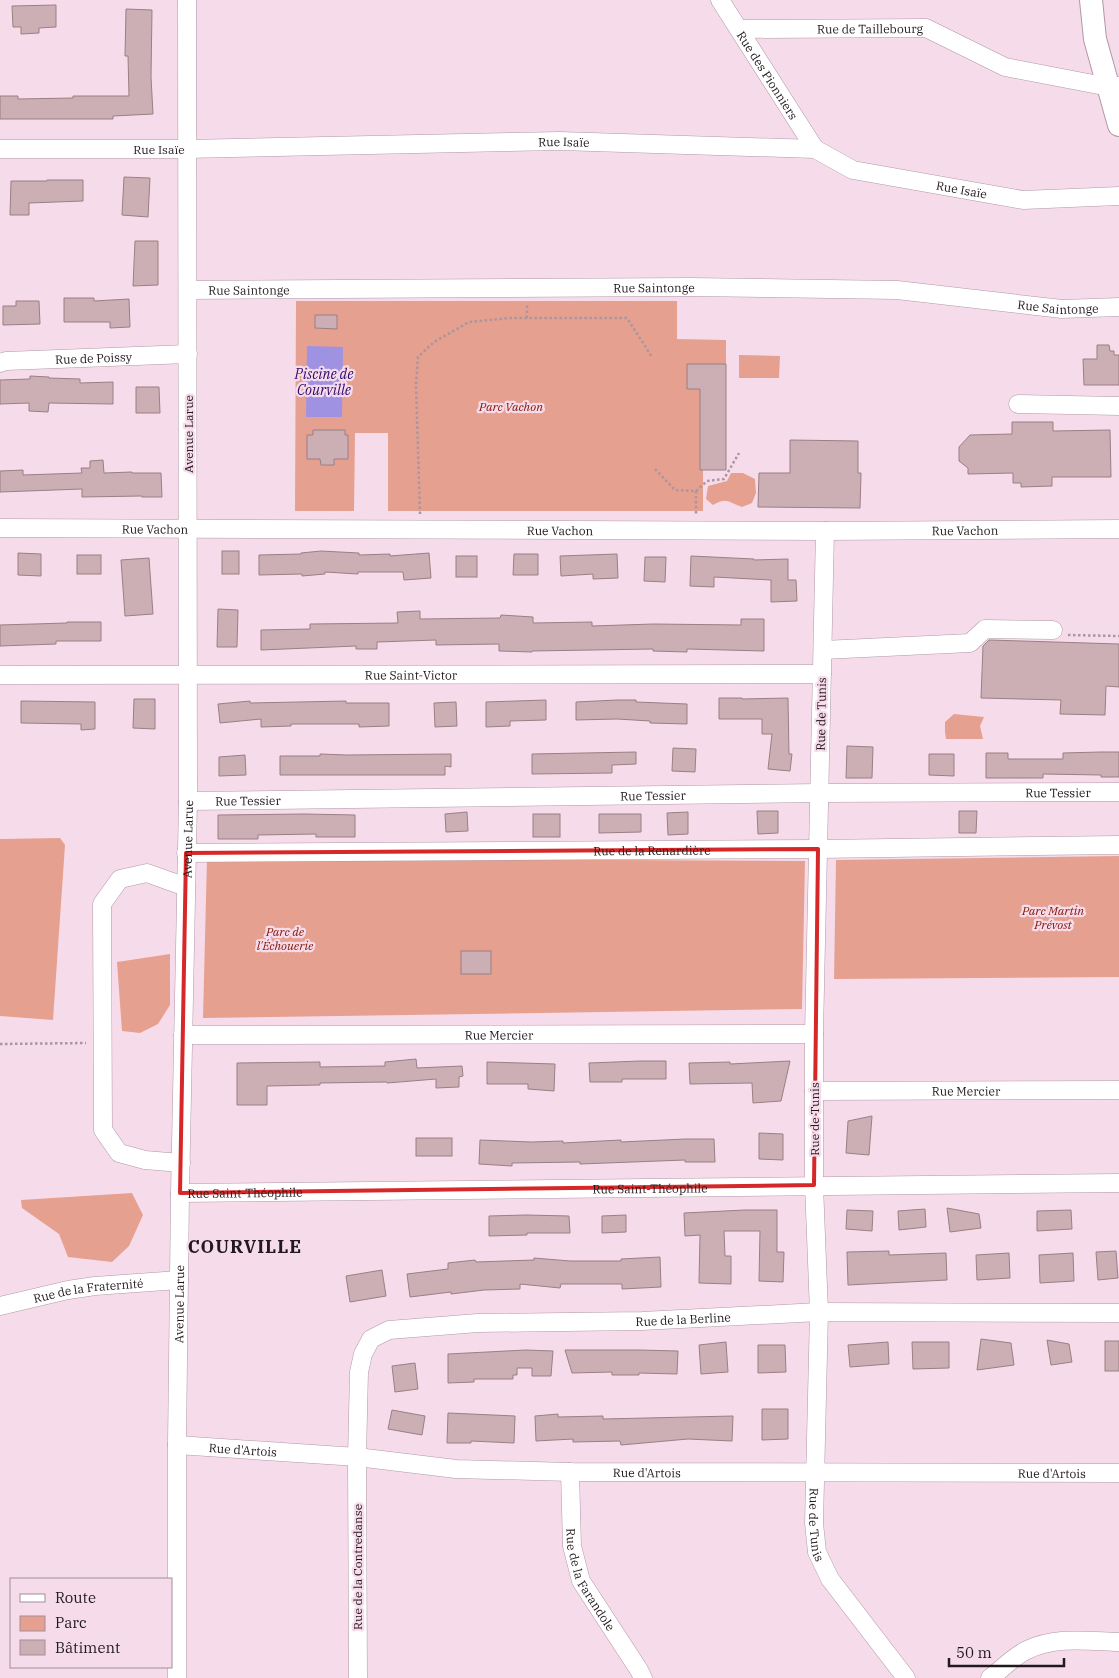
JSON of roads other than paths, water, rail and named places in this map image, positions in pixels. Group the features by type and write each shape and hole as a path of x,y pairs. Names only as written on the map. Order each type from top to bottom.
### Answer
{"main road":[{"path":"1091,0 1095,39 1114,86 1119,125"}],"street":[{"name":"Avenue Larue","path":"177,1678 180,1193 188,801 187,0"},
{"name":"Rue des Pionniers","path":"720,0 815,149"},
{"name":"Rue de Taillebourg","path":"740,29 926,28 1005,66 1114,86"},
{"name":"Rue Isaïe","path":"0,149 187,149 560,141 815,149 854,170 1023,200 1119,196"},
{"name":"Rue Saintonge","path":"188,290 690,287 897,290 1062,309 1119,307"},
{"name":"Rue de Poissy","path":"0,363 6,361 188,354"},
{"path":"1018,404 1119,406"},
{"name":"Rue Vachon","path":"0,528 189,527 697,531 1119,529"},
{"name":"Rue de Tunis","path":"825,531 814,1034 814,1186 819,1312 814,1523 817,1552 830,1579 906,1678"},
{"path":"823,650 970,643 985,628 1053,630"},
{"name":"Rue Saint-Victor","path":"0,675 822,674"},
{"name":"Rue Tessier","path":"188,801 820,793 1119,792"},
{"name":"Rue de la Renardière","path":"186,853 1119,845"},
{"path":"181,1163 144,1160 119,1153 103,1130 102,904 120,879 147,873 186,887"},
{"name":"Rue Mercier","path":"183,1035 814,1034"},
{"name":"Rue Mercier","path":"814,1091 1119,1090"},
{"name":"Rue Saint-Théophile","path":"180,1193 1119,1183"},
{"name":"Rue de la Fraternité","path":"0,1306 68,1290 179,1280"},
{"name":"Rue de la Berline","path":"357,1457 359,1372 363,1354 371,1339 389,1330 478,1323 642,1321 819,1312 1119,1313"},
{"name":"Rue d'Artois","path":"177,1445 357,1457 456,1470 1119,1473"},
{"name":"Rue de la Contredanse","path":"357,1457 358,1678"},
{"name":"Rue de la Farandole","path":"570,1472 572,1546 581,1581 639,1670 642,1678"},
{"path":"990,1678 1026,1651 1048,1642 1070,1640 1119,1642"}],"water":[{"name":"Piscine de Courville","path":"307,346 343,347 342,417 306,417"}],"district":[{"name":"COURVILLE","path":"245,1246"}],"park label":[{"name":"Parc Vachon","path":"511,406"},
{"name":"Parc Martin Prévost","path":"1053,917"},
{"name":"Parc de l'Échouerie","path":"285,938"}]}
